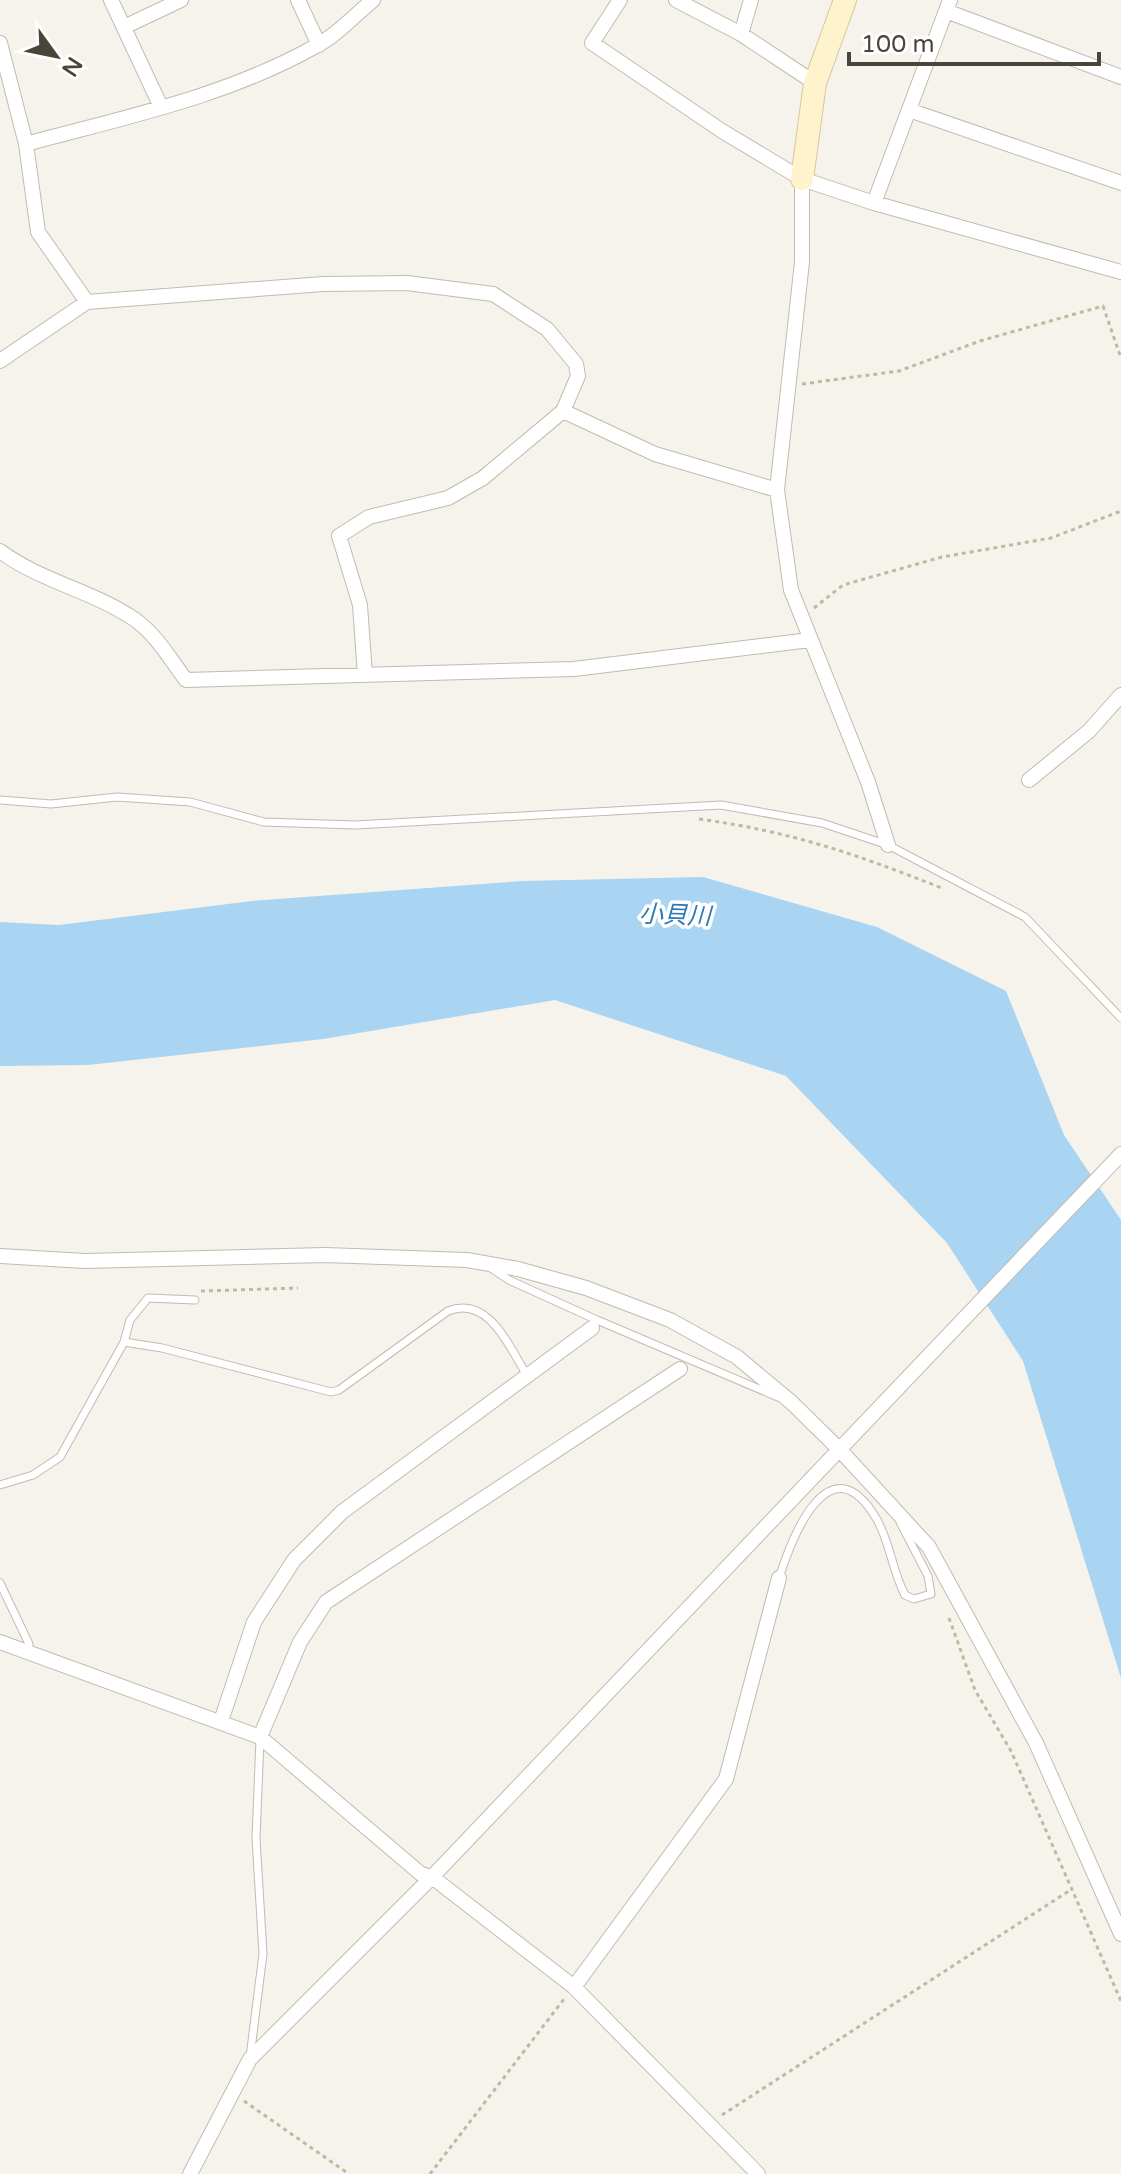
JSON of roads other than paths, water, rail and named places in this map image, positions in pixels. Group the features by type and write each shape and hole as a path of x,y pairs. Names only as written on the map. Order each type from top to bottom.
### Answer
{"street":[{"path":"111,0 161,107"},
{"path":"124,27 181,0"},
{"path":"298,0 319,45"},
{"path":"26,144 190,102 255,77 319,45 373,0"},
{"path":"620,0 592,43 722,131 802,179 874,203 1121,272"},
{"path":"676,0 741,34 815,83"},
{"path":"741,34 751,0"},
{"path":"845,0 815,83 802,179 802,262 777,490 791,590 868,782 888,845"},
{"path":"874,203 948,6 1121,77"},
{"path":"0,43 26,144 38,232 87,302"},
{"path":"909,110 1121,183"},
{"path":"0,361 87,302 323,284 407,283 493,294 547,329 576,364 578,376 563,411 483,478 448,498 369,517 339,536 360,605 365,675"},
{"path":"563,411 655,454 777,490"},
{"path":"0,551 19,565 133,618 155,637 186,680 574,669 810,640"},
{"path":"1029,780 1089,731 1121,695"},
{"path":"190,2174 250,2059 432,1877 1121,1154"},
{"path":"0,1256 97,1261 325,1255 421,1257 484,1263 552,1277 670,1320 737,1357 844,1445 929,1547 1036,1743 1121,1934"},
{"path":"221,1721 254,1622 294,1560 342,1512 594,1324"},
{"path":"260,1737 300,1642 326,1602 684,1364"},
{"path":"574,1987 726,1779 779,1578"},
{"path":"0,1642 260,1737 421,1874 432,1877 574,1987 758,2174"}],"lane":[{"path":"0,800 51,804 117,797 190,802 264,822 355,825 721,805 822,823 888,845 1025,917 1121,1018"},
{"path":"484,1263 509,1280 594,1324 684,1364 791,1402"},
{"path":"0,1485 33,1475 60,1457 124,1342 130,1320 148,1298 195,1300"},
{"path":"124,1342 162,1348 331,1392 339,1390 448,1311 468,1307 490,1318 528,1376"},
{"path":"779,1578 808,1511 831,1488 841,1487 856,1496 877,1519 905,1595 914,1599 931,1594 928,1576 891,1502"},
{"path":"0,1583 29,1644 28,1652"},
{"path":"250,2059 263,1954 256,1838 260,1737"}],"water":[{"name":"小貝川","path":"703,877 877,927 1006,991 1064,1135 1121,1220 1121,1678 1023,1361 947,1243 786,1076 555,1000 323,1039 88,1065 0,1066 0,922 59,925 252,901 523,881"}]}
